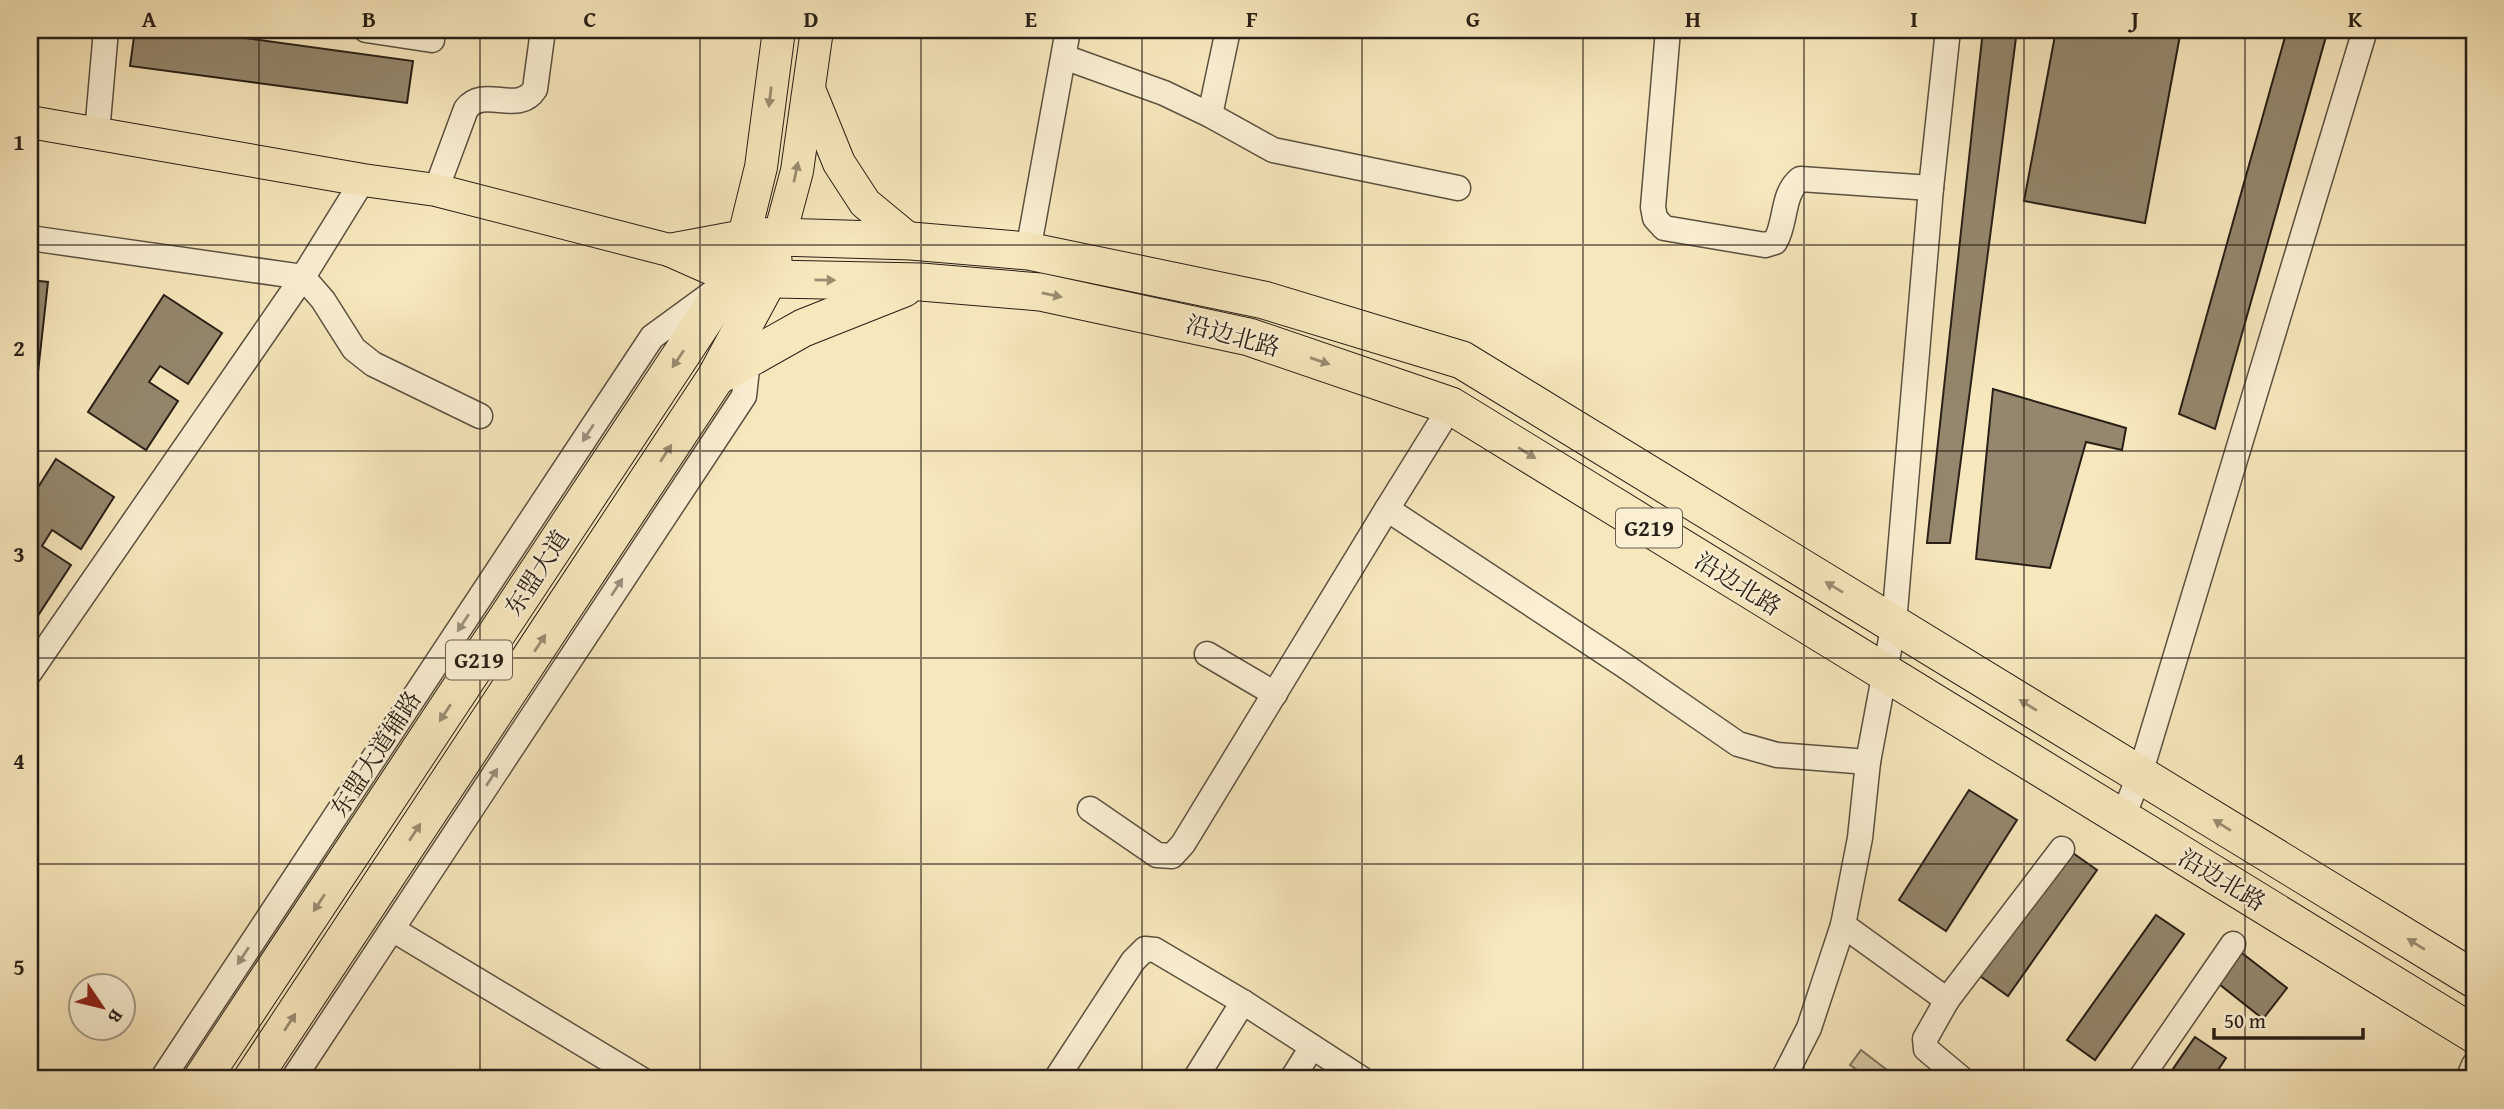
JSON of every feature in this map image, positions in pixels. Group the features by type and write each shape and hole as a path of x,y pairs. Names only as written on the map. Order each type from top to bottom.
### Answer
{"highway":[{"name":"沿边北路","path":"761,237 911,242 1028,251 1264,300 1462,360 2474,979"},
{"name":"东盟大道","path":"252,1079 731,369 761,237"},
{"name":"沿边北路","path":"750,279 922,282 1040,292 1249,337 1451,406 2474,1034"},
{"name":"东盟大道","path":"202,1079 750,279"},
{"path":"731,369 803,328 922,282"}],"main road":[{"name":"东盟大道","path":"761,237 761,167 779,30"},
{"name":"东盟大道","path":"761,237 797,172 817,30"},
{"path":"809,89 839,163 865,203 911,242"},
{"path":"30,121 363,180 436,190 669,250 750,279"},
{"path":"669,250 761,237"}],"street":[{"path":"97,133 106,30"},
{"path":"366,30 432,40"},
{"path":"436,190 466,109 471,103 478,98 520,102 535,89 544,30"},
{"path":"1028,251 1068,30"},
{"path":"1210,115 1228,30"},
{"path":"1668,30 1653,207 1656,218 1664,229 1765,245 1775,242 1782,231 1792,185 1800,179 1931,188"},
{"path":"1783,1079 1809,1028 1843,925 1860,838 1868,762 1894,623 1931,188 1948,30"},
{"path":"2122,819 2140,774 2365,30"},
{"path":"1064,57 1164,93 1272,150 1458,188"},
{"path":"30,672 303,277 363,180"},
{"path":"30,239 303,277 323,300 354,349 373,364 480,416"},
{"name":"东盟大道辅路","path":"162,1079 652,337 750,279"},
{"path":"293,1079 744,396 731,369"},
{"path":"1090,809 1157,855 1172,856 1183,844 1451,406"},
{"path":"1387,509 1738,744 1777,755 1868,762"},
{"path":"1207,654 1275,694"},
{"path":"1962,1079 1926,1049 1925,1040 1947,1000 2062,849"},
{"path":"1843,925 1947,1000"},
{"path":"392,929 641,1079"},
{"path":"2140,1079 2233,944"},
{"path":"1056,1079 1133,961 1145,949 1155,950 1243,1002 1362,1079"},
{"path":"1195,1079 1243,1002"},
{"path":"1292,1079 1312,1047"},
{"path":"2468,1079 2474,1065"}],"shaded area":[{"path":"1861,1050 1899,1079 1851,1079 1860,1072 1850,1065"}],"building":[{"path":"135,30 186,30 413,61 407,103 130,66"},
{"path":"1983,30 2017,30 1950,543 1927,543"},
{"path":"2056,30 2181,30 2145,223 2024,201"},
{"path":"2287,30 2327,30 2327,33 2215,429 2179,414"},
{"path":"30,280 48,282 36,390 30,389"},
{"path":"164,295 222,333 188,384 160,366 149,382 178,401 146,450 88,412"},
{"path":"1993,389 2126,428 2122,450 2086,442 2050,568 1976,559"},
{"path":"56,459 114,497 81,549 52,530 42,546 71,565 39,614 30,608 30,500"},
{"path":"1969,790 2017,820 1946,931 1899,900"},
{"path":"2070,851 2097,870 2008,996 1980,976"},
{"path":"2156,915 2184,934 2095,1060 2067,1040"},
{"path":"2238,950 2287,988 2263,1019 2214,980"},
{"path":"2195,1037 2226,1058 2212,1079 2166,1079"}]}
